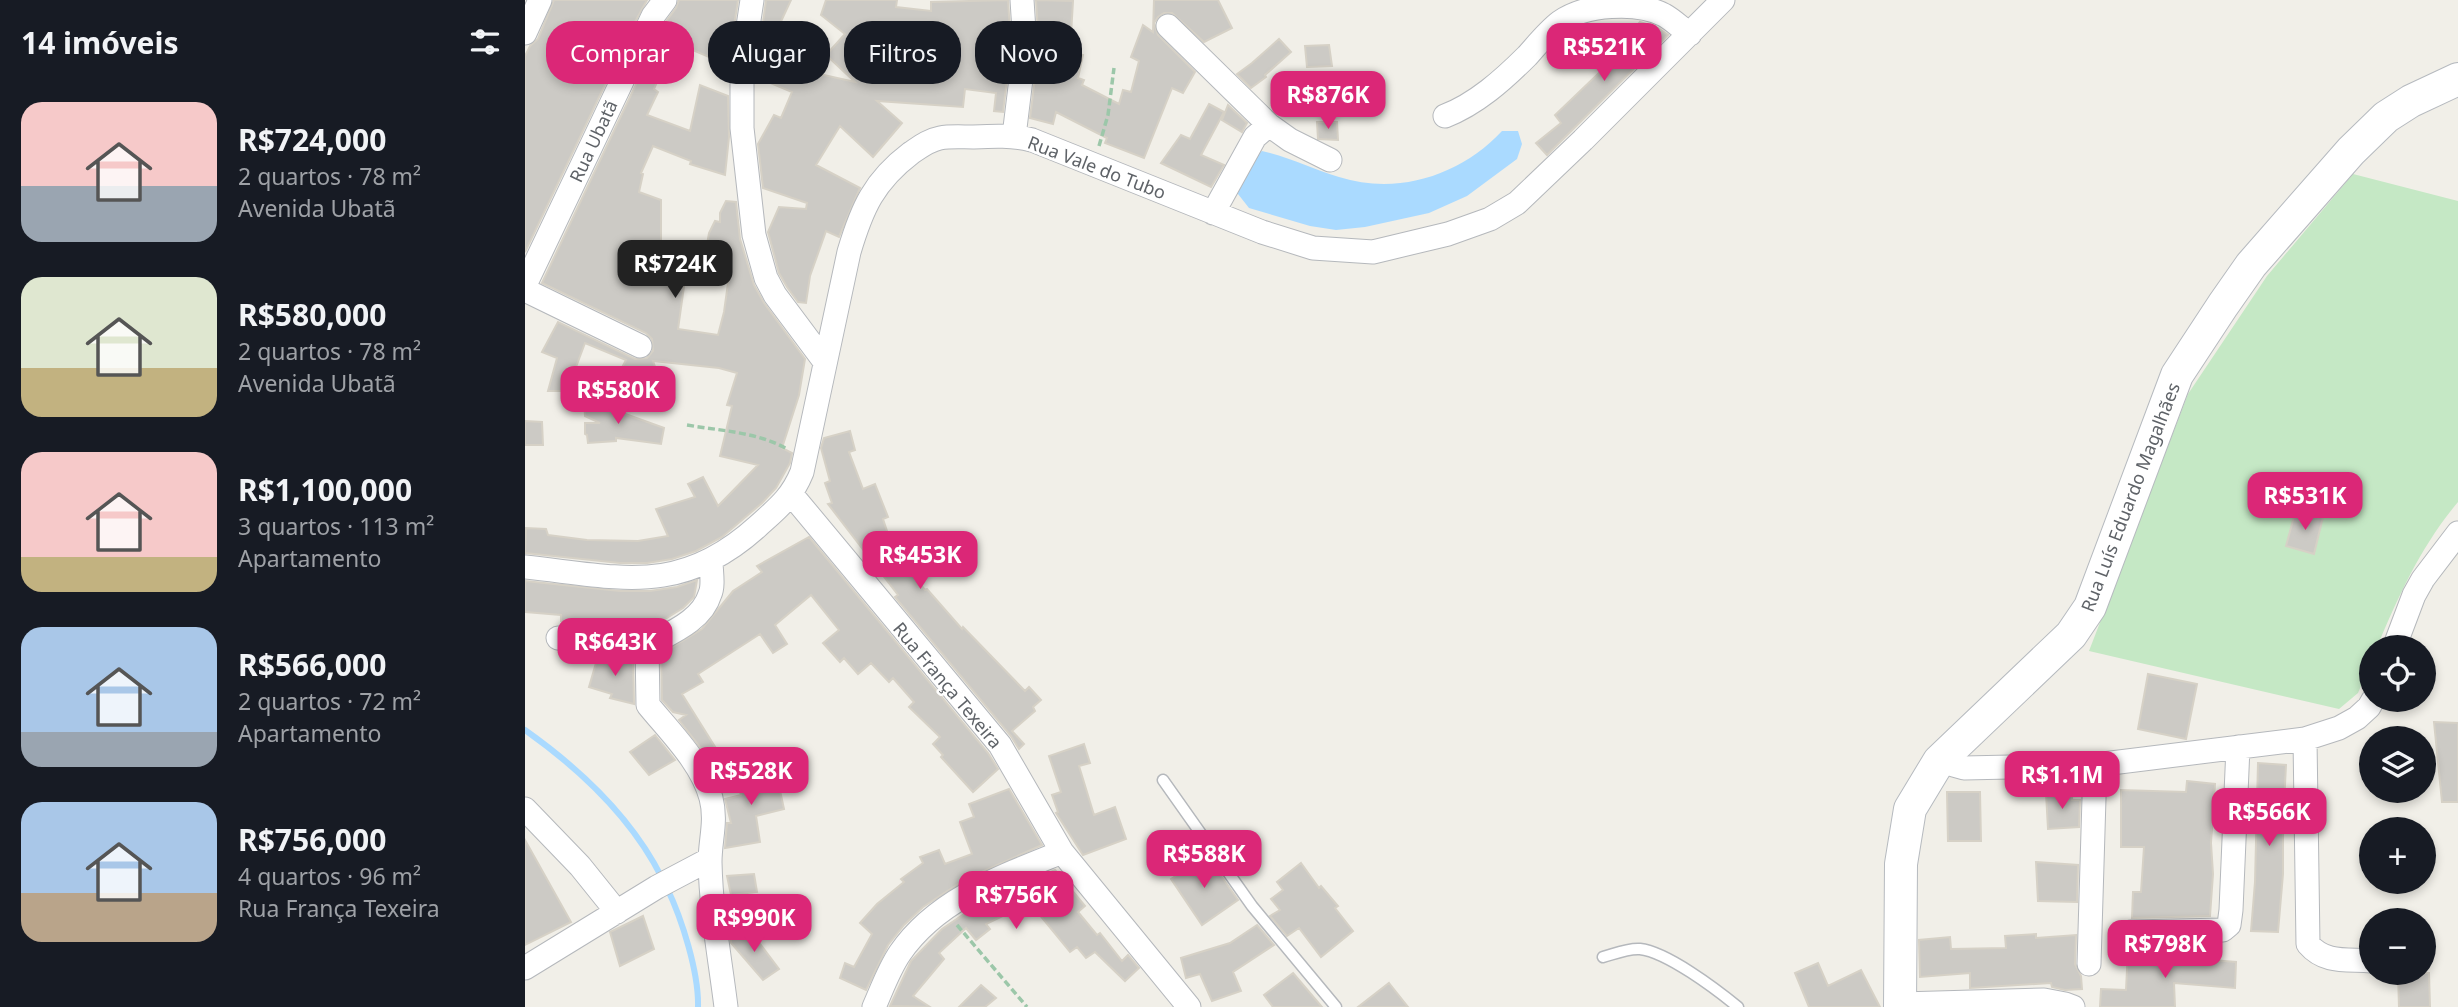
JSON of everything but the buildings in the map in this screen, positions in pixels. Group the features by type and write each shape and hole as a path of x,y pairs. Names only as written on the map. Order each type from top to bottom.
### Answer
{"main road":[{"name":"Rua Luís Eduardo Magalhães","path":"1900,1005 1901,864 1910,809 1939,761 2082,622 2177,375 2251,265 2351,151 2386,117 2411,101 2458,79"}],"street":[{"path":"525,33 540,0"},
{"name":"Rua Ubatã","path":"525,287 653,16 665,0"},
{"path":"752,0 742,66 742,128 754,235 766,278 775,295 825,362"},
{"path":"1014,136 1025,55 1022,0"},
{"name":"Rua Vale do Tubo","path":"525,567 639,579 687,571 711,561 747,536 792,495 804,459 849,252 860,216 867,201 890,171 925,143 939,138 1014,136 1044,144 1262,232 1313,248 1367,253 1448,233 1490,219 1517,203 1723,0"},
{"path":"1445,116 1463,109 1483,95 1559,23 1573,14 1625,5 1663,15 1689,34"},
{"path":"1168,26 1269,125 1290,140 1329,160"},
{"path":"1213,213 1255,137 1269,125"},
{"path":"525,287 640,346"},
{"name":"Rua França Texeira","path":"792,495 883,608 993,736 1062,852 1189,1007"},
{"path":"2399,635 2423,579 2458,533"},
{"path":"558,638 647,646 685,624 705,606 712,592 711,561"},
{"path":"647,646 648,705 704,779 711,798 715,821 700,864 713,907 726,1007"},
{"path":"1939,761 1964,768 2095,765 2305,739 2339,728 2364,712"},
{"path":"2305,739 2308,944 2317,954 2326,958 2359,960"},
{"path":"2131,932 2223,930 2229,925 2238,747"},
{"path":"2089,964 2095,765"},
{"path":"525,809 580,866 617,912"},
{"path":"874,1007 900,953 928,922 994,879 1062,852"},
{"path":"525,968 657,887 700,864"},
{"path":"1900,1005 2044,1000 2073,1007"}],"lane":[{"path":"1163,780 1252,906 1336,1007"},
{"path":"1603,957 1634,949 1655,953 1738,1007"}],"path":[{"path":"1093,164 1108,115 1114,68"},
{"path":"687,425 740,432 775,442 804,459"},
{"path":"944,910 1027,1007"}],"green space":[{"path":"2353,174 2458,201 2458,502 2422,554 2382,635 2359,635 2359,691 2339,709 2089,651 2188,394 2267,276"}],"water":[{"path":"1502,131 1518,131 1522,144 1517,159 1467,196 1429,213 1365,227 1336,230 1310,226 1249,208 1238,194 1244,170 1262,151 1339,177 1384,184 1427,178 1448,170 1486,146"}],"waterway":[{"path":"525,730 565,761 603,796 636,835 662,878"},
{"path":"667,888 688,946 696,978 698,1007"}]}
